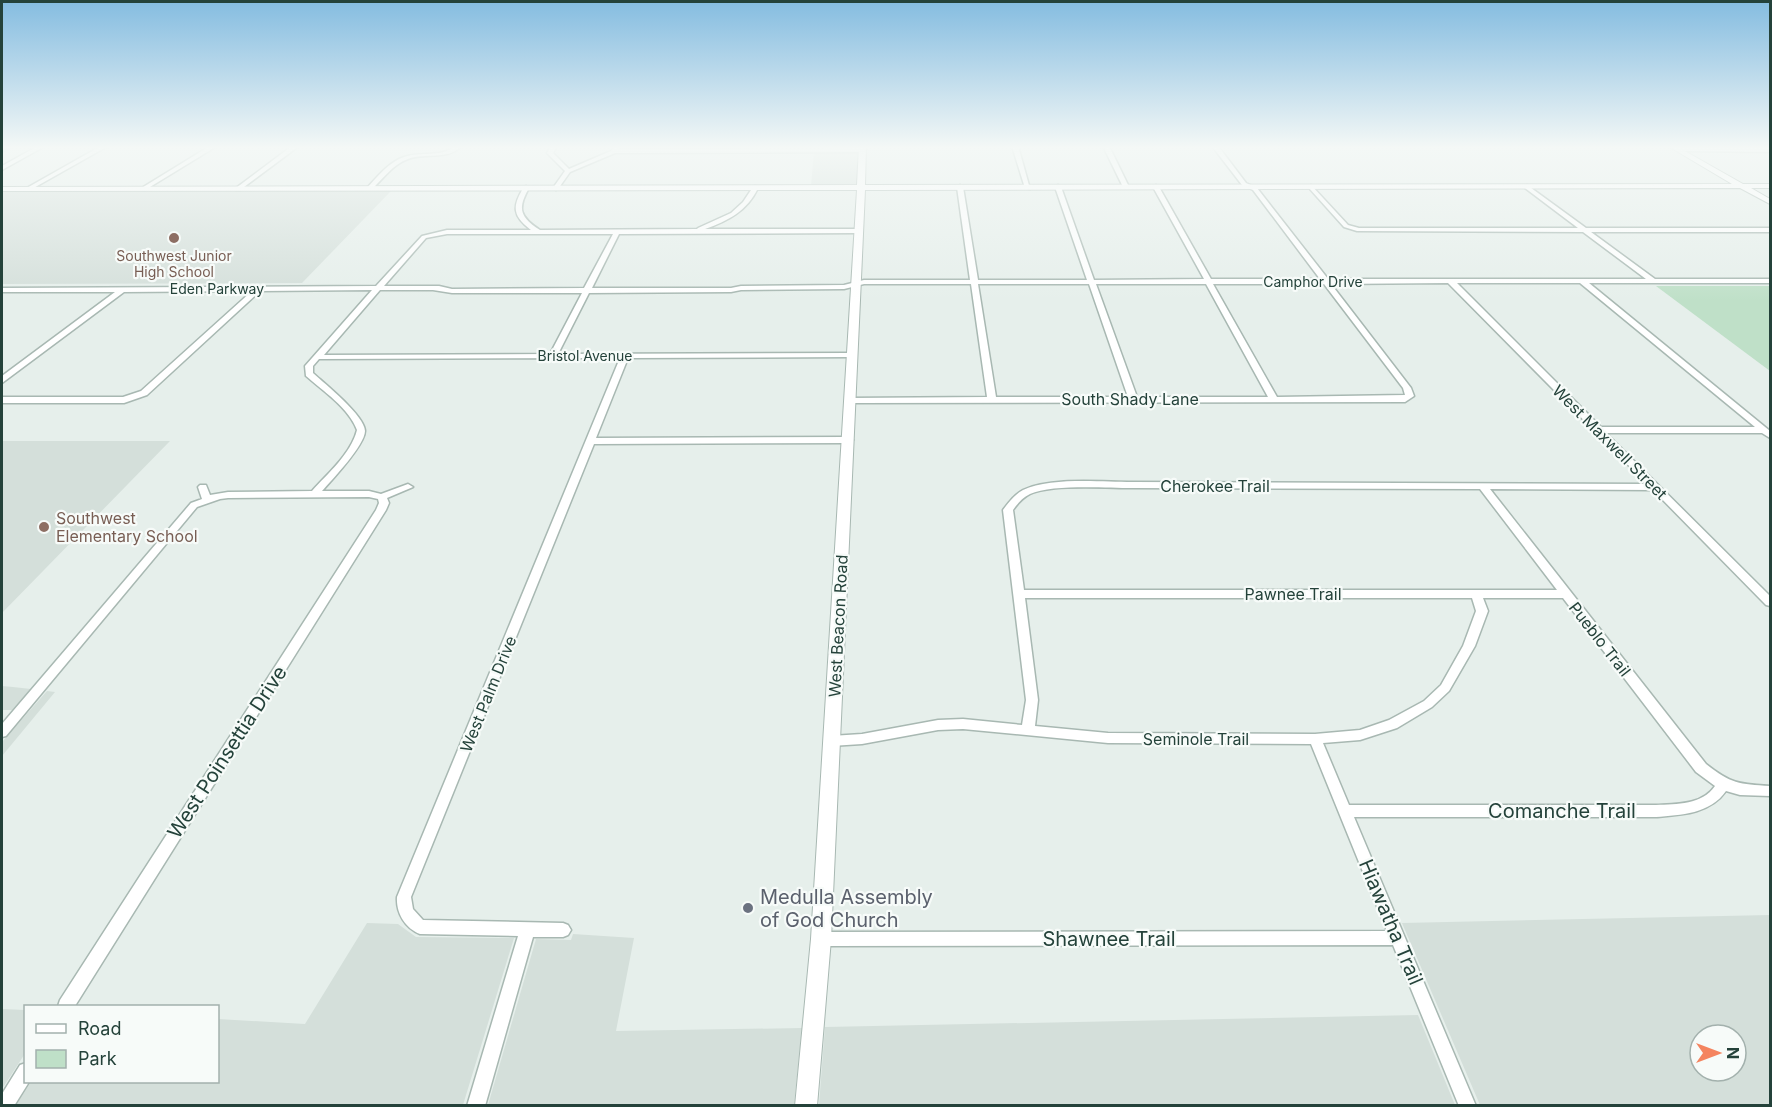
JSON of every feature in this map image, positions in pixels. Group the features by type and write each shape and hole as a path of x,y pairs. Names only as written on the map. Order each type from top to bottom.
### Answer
{"street":[{"path":"520,198 518,212 525,221 540,232"},
{"path":"691,232 737,212 750,198"},
{"name":"West Beacon Road","path":"806,1106 821,939 861,198"},
{"path":"962,198 992,399"},
{"path":"1062,198 1133,399"},
{"path":"1162,198 1274,399"},
{"path":"1262,198 1326,282"},
{"path":"1321,198 1346,226 1352,229 1770,230"},
{"path":"1541,198 1653,281"},
{"path":"314,495 356,443 361,430 359,424 342,404 309,374 309,366 419,240 435,234 859,231"},
{"path":"553,356 616,232"},
{"path":"1582,281 1767,433"},
{"name":"Camphor Drive","path":"856,284 864,282 1770,281"},
{"name":"South Shady Lane","path":"850,400 1404,399 1410,396 1410,392 1400,378 1326,282"},
{"name":"West Maxwell Street","path":"1451,282 1770,602"},
{"name":"Eden Parkway","path":"2,290 433,288 452,291 587,288 730,290 844,287 856,284"},
{"path":"2,400 124,400 134,397 150,389 258,289"},
{"path":"2,380 122,290"},
{"name":"Bristol Avenue","path":"318,357 852,355"},
{"name":"West Palm Drive","path":"563,930 420,927 410,921 405,910 404,897 625,356"},
{"path":"1598,430 1767,433"},
{"path":"591,441 848,440"},
{"name":"Cherokee Trail","path":"1028,731 1032,700 1020,594 1007,515 1016,499 1034,489 1047,486 1132,485 1655,487"},
{"path":"203,487 207,500"},
{"path":"2,732 194,506 228,495 369,494 382,497 408,487"},
{"name":"Pueblo Trail","path":"1482,487 1701,768 1722,786"},
{"name":"West Poinsettia Drive","path":"67,1005 381,510 384,503 382,497"},
{"name":"Pawnee Trail","path":"1020,594 1565,594"},
{"name":"Seminole Trail","path":"831,741 862,739 938,725 974,725 1128,739 1315,739 1360,735 1382,729 1428,704 1445,688 1469,646 1482,611 1476,594"},
{"path":"2,717 15,717"},
{"name":"Hiawatha Trail","path":"1315,739 1396,938 1468,1106"},
{"path":"1722,786 1744,791 1770,791"},
{"name":"Comanche Trail","path":"1345,811 1656,811 1701,805 1718,794 1722,786"},
{"path":"476,1106 528,929"},
{"name":"Shawnee Trail","path":"821,939 1396,938"},
{"path":"4,1106 24,1074"}],"shaded area":[{"name":"Southwest Junior High School","path":"2,198 385,198 302,283 2,284"},
{"name":"Southwest Elementary School","path":"2,441 170,441 2,613"},
{"path":"2,686 31,689 12,710 2,710"},
{"path":"47,691 55,692 2,756 2,742"},
{"path":"1770,915 1770,1106 1480,1105 1402,923"},
{"path":"367,923 398,924 416,937 514,938 463,1105 16,1105 30,1083 219,1083 219,1019 305,1024"},
{"path":"573,934 634,938 616,1031 802,1028 794,1105 488,1105 536,939 571,940"},
{"path":"2,1009 24,1010 24,1055 2,1089"},
{"path":"1418,1015 1455,1105 819,1105 825,1027"}],"green space":[{"path":"1656,286 1770,286 1770,371"}],"place":[{"name":"Southwest Junior High School","path":"174,238"},
{"name":"Southwest Elementary School","path":"44,527"},
{"name":"Medulla Assembly of God Church","path":"748,908"}]}
